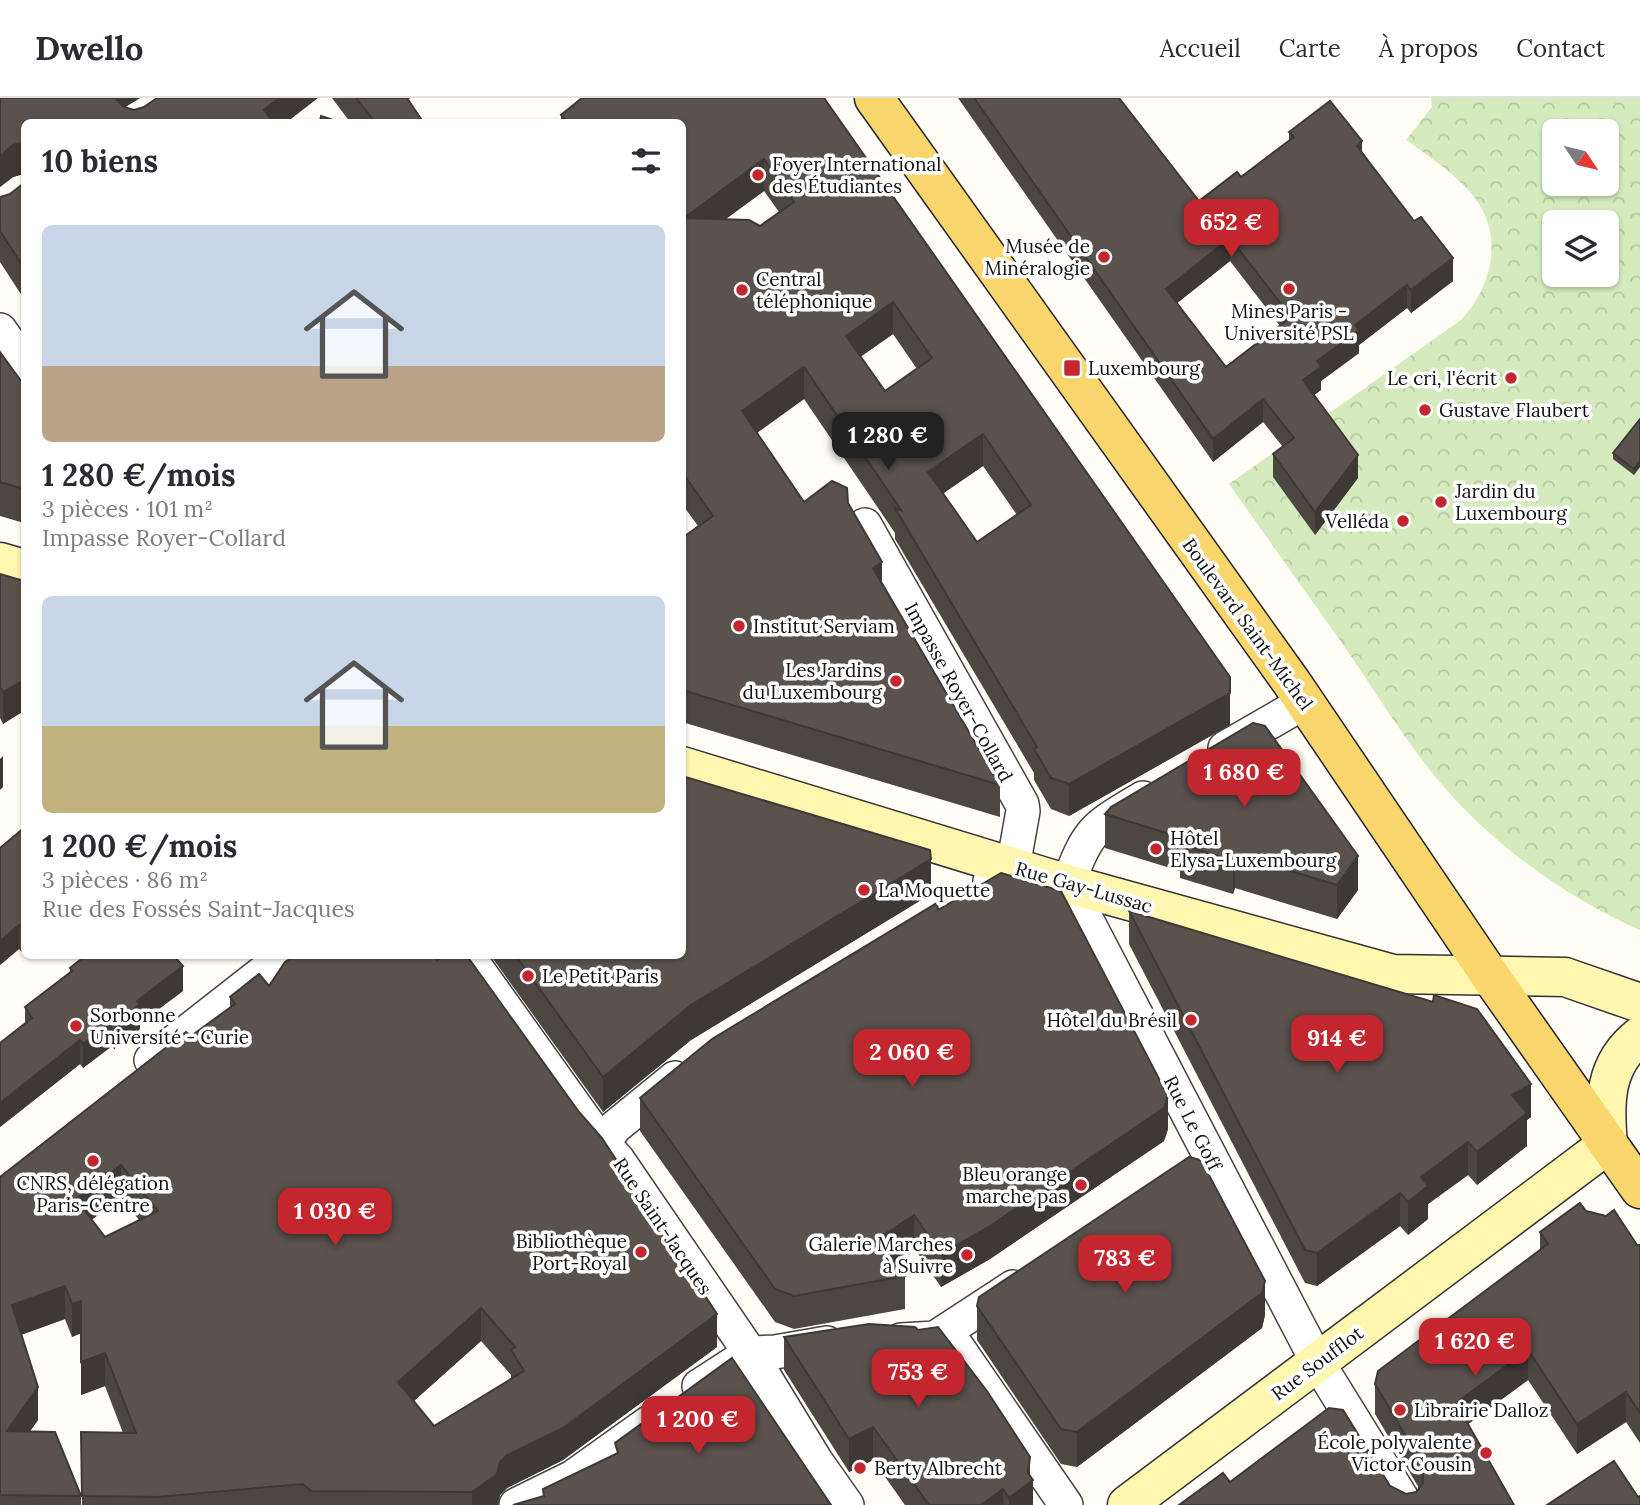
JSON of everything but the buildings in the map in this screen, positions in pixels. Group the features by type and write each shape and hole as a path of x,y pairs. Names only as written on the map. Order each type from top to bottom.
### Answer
{"main road":[{"name":"Boulevard Saint-Michel","path":"874,98 1305,702 1491,977 1628,1168"}],"street":[{"path":"0,330 21,360"},
{"name":"Impasse Royer-Collard","path":"865,525 1022,804 1013,867"},
{"path":"0,562 21,568"},
{"path":"1204,761 1305,702"},
{"name":"Rue Gay-Lussac","path":"686,767 1068,884 1393,974 1565,977 1640,1003"},
{"path":"1068,884 1083,844 1100,824 1169,782"},
{"path":"961,899 1013,867"},
{"name":"Rue Le Goff","path":"1068,884 1318,1363 1406,1505"},
{"path":"130,1076 280,959"},
{"name":"Rue Saint-Jacques","path":"470,959 595,1134 604,1142 750,1353 816,1461 848,1505"},
{"path":"1628,1168 1607,1087 1619,1058 1640,1036"},
{"path":"604,1142 615,1127 701,1056"},
{"path":"1178,1174 1208,1154"},
{"name":"Rue Soufflot","path":"1127,1505 1318,1363 1628,1168"},
{"path":"516,1505 573,1477 726,1366 750,1353 775,1352 866,1338 924,1341 947,1332 1039,1269"},
{"path":"947,1332 1066,1505"}],"green space":[{"name":"Jardin du Luxembourg","path":"1431,98 1640,98 1640,930 1563,889 1515,855 1451,795 1409,742 1229,484 1461,320 1481,291 1488,274 1491,240 1481,207 1456,178 1406,140 1432,107"}],"place":[{"name":"Foyer International des Étudiantes","path":"758,175"},
{"name":"Musée de Minéralogie","path":"1104,257"},
{"name":"Mines Paris - Université PSL","path":"1289,289"},
{"name":"Central téléphonique","path":"742,290"},
{"name":"Luxembourg","path":"1072,368"},
{"name":"Le cri, l'écrit","path":"1511,378"},
{"name":"Gustave Flaubert","path":"1425,410"},
{"name":"Jardin du Luxembourg","path":"1441,502"},
{"name":"Velléda","path":"1403,521"},
{"name":"Institut Serviam","path":"739,626"},
{"name":"Les Jardins du Luxembourg","path":"896,681"},
{"name":"Hôtel Elysa-Luxembourg","path":"1156,849"},
{"name":"La Moquette","path":"864,890"},
{"name":"Le Petit Paris","path":"528,976"},
{"name":"Hôtel du Brésil","path":"1191,1020"},
{"name":"Sorbonne Université - Curie","path":"76,1026"},
{"name":"CNRS, délégation Paris-Centre","path":"93,1161"},
{"name":"Bleu orange marche pas","path":"1081,1185"},
{"name":"Bibliothèque Port-Royal","path":"641,1252"},
{"name":"Galerie Marches à Suivre","path":"967,1255"},
{"name":"Librairie Dalloz","path":"1400,1410"},
{"name":"École polyvalente Victor Cousin","path":"1486,1453"},
{"name":"Berty Albrecht","path":"860,1468"}]}
